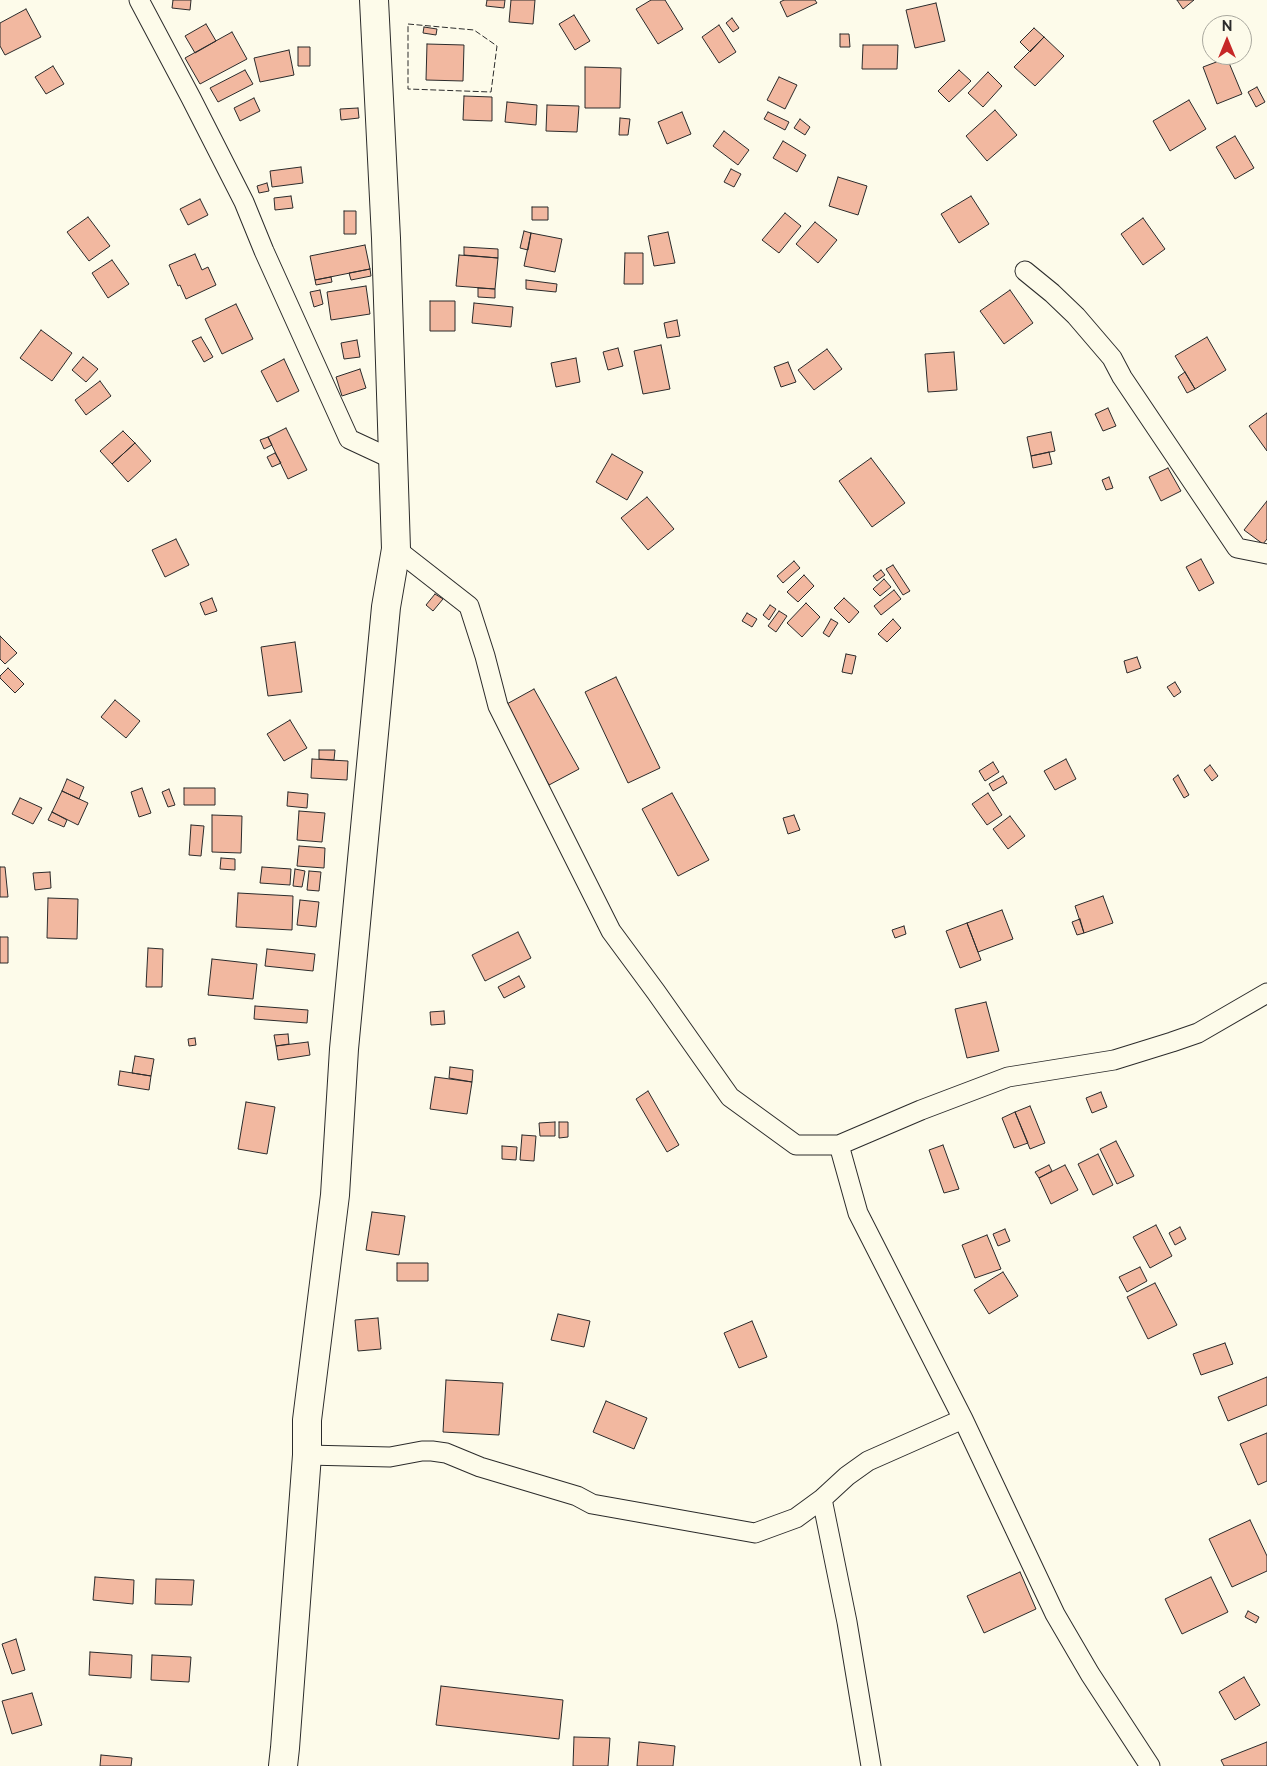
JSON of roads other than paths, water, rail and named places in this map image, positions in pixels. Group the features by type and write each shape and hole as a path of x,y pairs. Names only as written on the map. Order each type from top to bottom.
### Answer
{"highway":[{"path":"283,1766 307,1455 307,1420 334,1195 344,1049 386,607 396,549 386,238 374,0"}],"street":[{"path":"139,0 244,202 349,439 392,460"},
{"path":"1025,271 1076,316 1112,358 1122,377 1237,548 1267,554"},
{"path":"396,549 469,606 498,706 612,931 730,1097 796,1145 839,1145 921,1110 1008,1077 1114,1060 1189,1036 1229,1016 1267,993"},
{"path":"839,1145 858,1213 963,1419 1054,1614 1090,1674 1150,1766"},
{"path":"307,1455 390,1457 422,1451 446,1453 480,1467 578,1496 592,1504 755,1534 796,1518 868,1461 963,1419"},
{"path":"822,1499 847,1622 870,1766"}]}
